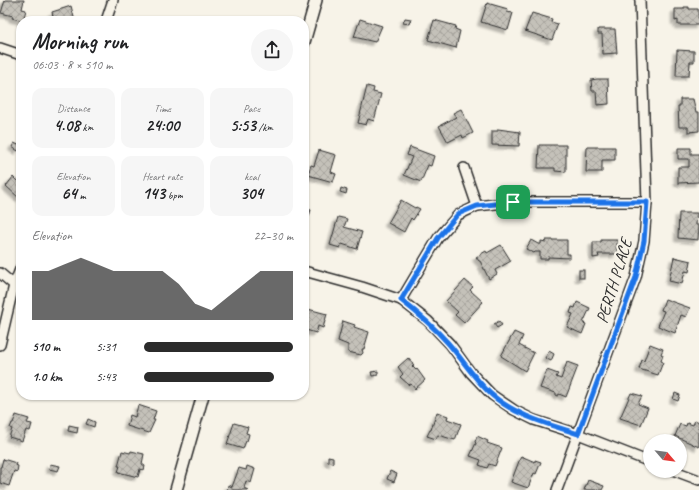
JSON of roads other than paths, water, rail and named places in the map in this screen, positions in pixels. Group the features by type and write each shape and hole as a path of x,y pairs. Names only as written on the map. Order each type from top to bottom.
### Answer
{"street":[{"path":"108,16 113,0"},
{"path":"309,24 316,0"},
{"name":"PERTH PLACE","path":"556,490 636,277 644,241 647,202 640,0"},
{"path":"0,48 16,53"},
{"path":"464,168 477,206"},
{"path":"401,300 438,238 458,214 477,206 513,202 647,202"},
{"path":"309,272 362,287 401,300 428,321 450,344 471,373 492,395 514,410 534,420 578,434 643,459"},
{"path":"0,273 14,285"},
{"path":"0,345 16,280"},
{"path":"176,490 202,400"},
{"path":"687,476 699,480"}]}
